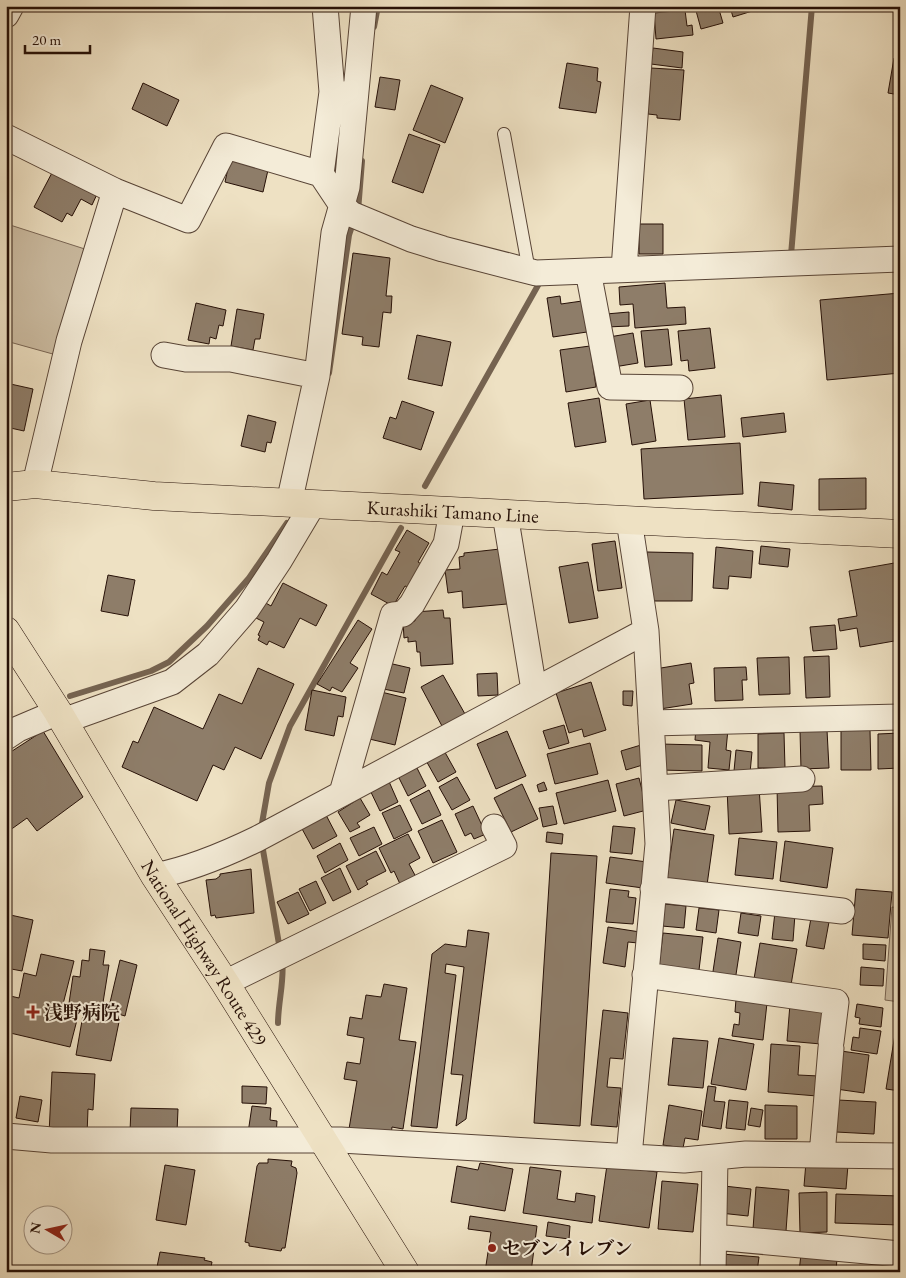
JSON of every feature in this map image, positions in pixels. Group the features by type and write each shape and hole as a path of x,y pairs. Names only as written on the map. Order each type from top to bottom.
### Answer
{"main road":[{"name":"Kurashiki Tamano Line","path":"6,487 35,484 154,496 900,534"},
{"name":"National Highway Route 429","path":"6,631 61,717 155,876 225,983 405,1272"}],"street":[{"path":"6,14 11,6"},
{"path":"6,737 18,730 172,682 208,654 247,609 279,561 301,504 334,233 351,212 346,186 343,94 325,6"},
{"path":"321,174 364,6"},
{"path":"624,269 646,7"},
{"path":"6,137 115,192 188,220 226,146 321,174 351,212 435,247 536,272 589,277 624,269 900,259"},
{"path":"35,484 69,341 115,192"},
{"path":"589,277 610,387 680,388"},
{"path":"164,355 186,359 230,359 317,376"},
{"path":"342,793 393,615 403,614 412,604 446,544 452,512"},
{"path":"505,514 534,690"},
{"path":"629,520 646,631 658,844 629,1156"},
{"path":"155,876 201,864 262,837 646,631"},
{"path":"651,723 900,717"},
{"path":"655,788 802,779"},
{"path":"225,983 504,846 494,826"},
{"path":"653,890 842,911"},
{"path":"645,975 836,1002 822,1154"},
{"path":"6,1136 52,1140 324,1141 684,1160 746,1154 900,1156"},
{"path":"713,1272 715,1158"},
{"path":"714,1237 900,1254"}],"lane":[{"path":"504,134 529,271"}],"shaded area":[{"path":"7,224 91,251 60,356 6,341"},
{"path":"892,907 900,908 900,1002 885,1000"}],"building":[{"path":"718,6 723,23 701,29 695,7"},
{"path":"723,6 761,6 762,8 733,17 730,7 724,9"},
{"path":"685,10 687,26 692,25 693,35 656,39 654,13"},
{"path":"653,48 683,52 682,68 651,64"},
{"path":"894,58 900,59 900,95 888,93"},
{"path":"567,63 598,68 597,81 601,82 596,113 559,108"},
{"path":"651,68 684,70 680,120 657,118 657,115 648,114"},
{"path":"380,77 400,80 395,110 375,107"},
{"path":"143,83 179,100 167,126 132,109"},
{"path":"431,85 463,98 445,143 413,130"},
{"path":"409,134 440,145 423,193 392,182"},
{"path":"230,159 268,170 263,192 225,182"},
{"path":"54,169 98,192 92,205 81,199 72,216 67,213 62,222 34,207"},
{"path":"639,224 663,224 663,254 639,254"},
{"path":"353,253 390,258 386,296 392,296 391,313 383,312 379,347 362,345 363,337 342,334"},
{"path":"665,283 667,308 685,307 686,324 635,328 633,304 620,305 619,287"},
{"path":"900,293 900,373 827,380 820,300"},
{"path":"560,296 561,304 582,301 587,332 553,337 547,298"},
{"path":"196,303 226,310 223,326 219,325 216,339 210,337 209,344 188,340"},
{"path":"237,309 264,314 260,339 255,339 253,350 231,346"},
{"path":"629,312 629,326 607,327 606,314"},
{"path":"710,328 715,368 689,371 688,360 681,361 678,331"},
{"path":"668,329 672,365 645,367 641,331"},
{"path":"633,333 638,363 614,367 609,337"},
{"path":"417,335 451,342 442,386 408,379"},
{"path":"590,346 596,387 566,392 560,350"},
{"path":"6,383 33,389 24,431 6,427"},
{"path":"721,395 725,437 688,440 684,399"},
{"path":"599,398 606,442 575,447 568,403"},
{"path":"650,400 656,441 632,445 626,404"},
{"path":"402,401 434,412 421,450 383,438 390,417 396,419"},
{"path":"784,413 786,432 743,437 741,418"},
{"path":"248,415 276,422 271,443 267,442 265,452 241,446"},
{"path":"740,443 743,494 644,499 641,449"},
{"path":"866,478 866,509 819,510 819,479"},
{"path":"760,482 794,485 792,510 758,506"},
{"path":"407,530 429,543 418,562 423,565 410,588 405,586 393,606 371,594 382,572 387,575 400,552 395,550"},
{"path":"615,541 622,588 598,591 592,544"},
{"path":"761,546 790,549 788,567 759,564"},
{"path":"716,547 753,551 751,578 729,576 728,589 713,588"},
{"path":"500,549 507,604 463,608 462,591 448,593 445,570 460,569 459,557 464,556 464,553"},
{"path":"647,552 693,553 692,601 646,601"},
{"path":"588,562 598,618 569,623 559,567"},
{"path":"900,562 900,640 860,647 857,628 840,631 838,619 857,616 849,571"},
{"path":"108,575 135,580 128,616 101,611"},
{"path":"283,583 327,605 316,626 300,618 284,648 269,641 267,645 258,640 260,636 258,635 264,622 256,618 264,602 271,606"},
{"path":"443,610 444,618 450,618 453,664 421,666 420,652 417,652 416,641 408,642 408,637 404,638 403,622 415,621 414,612"},
{"path":"358,620 372,629 350,663 358,668 342,692 332,687 330,691 317,684"},
{"path":"835,625 837,649 813,651 810,627"},
{"path":"829,656 830,697 806,698 804,657"},
{"path":"789,657 790,694 759,695 757,658"},
{"path":"384,662 410,668 404,693 378,688"},
{"path":"691,663 694,683 689,684 692,704 660,709 655,669"},
{"path":"746,667 747,680 742,680 743,700 715,701 714,668"},
{"path":"258,668 294,684 261,759 235,747 224,770 213,765 197,801 122,767 133,741 138,743 154,707 203,729 219,694 242,704"},
{"path":"497,673 498,695 478,696 477,674"},
{"path":"443,675 465,714 442,726 421,687"},
{"path":"591,682 606,730 584,737 582,729 569,733 556,693"},
{"path":"312,690 346,697 343,717 338,716 334,736 305,730"},
{"path":"377,691 406,698 395,745 365,738"},
{"path":"623,691 633,691 632,706 623,705"},
{"path":"564,725 569,743 549,749 543,731"},
{"path":"696,727 728,729 726,750 731,751 729,770 708,768 710,742 695,740"},
{"path":"827,730 829,768 801,769 800,731"},
{"path":"841,730 870,730 871,770 841,770"},
{"path":"43,731 83,797 37,831 27,818 6,833 6,755"},
{"path":"507,731 526,776 496,789 477,744"},
{"path":"784,733 785,768 758,768 758,734"},
{"path":"900,733 900,768 878,769 878,734"},
{"path":"590,743 598,774 555,784 547,754"},
{"path":"660,744 702,745 702,771 660,770"},
{"path":"641,745 646,764 626,770 621,751"},
{"path":"442,747 456,772 438,782 424,757"},
{"path":"736,750 752,752 750,773 734,771"},
{"path":"413,760 426,786 408,796 395,770"},
{"path":"387,777 398,802 380,811 368,786"},
{"path":"457,777 470,800 452,810 439,787"},
{"path":"639,778 647,810 624,816 616,784"},
{"path":"608,780 616,811 564,824 556,793"},
{"path":"544,782 547,790 539,792 537,785"},
{"path":"522,784 538,819 511,832 494,798"},
{"path":"822,786 823,804 809,805 810,831 778,832 777,787"},
{"path":"759,787 762,832 729,834 727,788"},
{"path":"429,790 441,815 422,824 410,800"},
{"path":"360,798 370,815 357,823 360,827 350,832 338,812"},
{"path":"676,800 710,806 705,830 671,823"},
{"path":"400,805 412,830 394,839 382,813"},
{"path":"473,806 486,834 474,839 471,833 465,836 455,814"},
{"path":"553,806 557,824 543,827 539,808"},
{"path":"326,815 337,836 313,849 301,827"},
{"path":"442,820 457,852 433,863 418,831"},
{"path":"613,826 635,828 632,854 610,852"},
{"path":"374,827 382,844 359,856 350,838"},
{"path":"674,829 714,835 707,885 667,879"},
{"path":"547,832 563,834 562,844 546,842"},
{"path":"408,834 420,858 409,864 416,877 400,884 394,871 391,873 379,848"},
{"path":"739,838 777,842 773,879 735,875"},
{"path":"785,841 833,848 827,888 780,881"},
{"path":"340,843 348,860 325,873 317,856"},
{"path":"376,851 386,871 366,881 368,884 358,890 346,866"},
{"path":"551,853 597,856 580,1126 534,1123"},
{"path":"610,857 647,862 643,888 606,883"},
{"path":"340,868 351,892 333,901 321,878"},
{"path":"251,869 254,913 216,918 215,915 211,916 206,880 216,879 220,874"},
{"path":"316,881 326,903 310,911 299,889"},
{"path":"610,889 629,891 628,897 636,898 633,924 606,922"},
{"path":"856,889 892,892 888,938 852,935"},
{"path":"298,892 309,914 288,924 277,902"},
{"path":"664,904 686,906 684,928 662,926"},
{"path":"699,908 719,910 716,933 696,930"},
{"path":"775,912 795,914 793,941 772,939"},
{"path":"741,913 761,916 758,936 738,933"},
{"path":"6,914 33,920 22,971 6,968"},
{"path":"811,918 829,922 824,949 806,946"},
{"path":"608,927 640,932 638,943 628,942 625,967 603,963"},
{"path":"468,930 489,933 466,1119 456,1126 463,1075 451,1074 464,967 446,964 445,973 456,975 437,1128 411,1126 432,954 445,944 466,947"},
{"path":"663,933 703,937 699,970 659,966"},
{"path":"718,938 741,942 735,981 712,978"},
{"path":"760,943 797,949 791,985 754,979"},
{"path":"863,944 886,945 885,961 863,959"},
{"path":"90,949 105,951 103,965 109,965 101,1015 68,1010 73,976 80,977 82,960 89,961"},
{"path":"41,954 74,961 61,1012 78,1016 70,1047 6,1032 6,995 19,998 24,973 36,976"},
{"path":"120,960 137,965 125,1016 108,1011"},
{"path":"861,967 884,969 883,986 860,985"},
{"path":"384,984 407,988 399,1040 416,1042 403,1129 392,1127 391,1135 349,1129 357,1081 344,1079 347,1062 360,1064 364,1038 347,1035 350,1017 362,1019 366,995 381,997"},
{"path":"736,999 767,1003 763,1040 732,1036 734,1024 739,1025 740,1013 735,1012"},
{"path":"790,1004 824,1008 821,1044 787,1041"},
{"path":"857,1004 883,1008 881,1027 859,1024 860,1018 855,1017"},
{"path":"603,1010 628,1013 623,1059 610,1058 607,1087 621,1088 617,1127 591,1125"},
{"path":"900,1010 900,1091 886,1089"},
{"path":"83,1015 119,1022 111,1061 76,1055"},
{"path":"860,1028 881,1031 877,1054 851,1050 853,1037 859,1038"},
{"path":"673,1038 708,1041 703,1088 668,1085"},
{"path":"719,1038 754,1044 746,1090 711,1084"},
{"path":"771,1044 800,1046 798,1075 819,1076 817,1096 768,1092"},
{"path":"841,1051 869,1055 864,1093 836,1089"},
{"path":"52,1072 95,1074 93,1110 88,1109 87,1135 49,1134"},
{"path":"242,1086 267,1087 266,1104 242,1103"},
{"path":"708,1086 716,1087 714,1101 725,1102 721,1129 702,1126"},
{"path":"20,1096 42,1100 38,1122 16,1118"},
{"path":"729,1100 748,1102 745,1130 726,1128"},
{"path":"838,1100 876,1102 874,1134 836,1132"},
{"path":"669,1105 702,1111 698,1140 685,1138 683,1148 663,1145"},
{"path":"765,1105 797,1106 797,1139 765,1139"},
{"path":"252,1106 271,1108 270,1120 277,1121 276,1136 248,1133"},
{"path":"131,1108 178,1109 177,1132 130,1131"},
{"path":"751,1108 763,1110 760,1127 748,1125"},
{"path":"268,1159 292,1161 291,1166 296,1168 297,1173 285,1248 282,1248 281,1251 249,1246 249,1243 245,1242 257,1166 259,1163 268,1163"},
{"path":"806,1162 848,1165 846,1189 804,1186"},
{"path":"480,1163 513,1169 505,1211 451,1202 457,1166 478,1170"},
{"path":"165,1165 195,1170 186,1225 156,1220"},
{"path":"607,1165 657,1172 649,1228 599,1221"},
{"path":"530,1167 561,1171 557,1199 575,1202 576,1193 595,1196 592,1223 523,1213"},
{"path":"8,1173 11,1174 7,1196 6,1178"},
{"path":"662,1181 698,1184 693,1232 658,1229"},
{"path":"724,1186 751,1189 748,1216 720,1213"},
{"path":"756,1187 789,1190 786,1231 753,1229"},
{"path":"827,1192 827,1232 800,1233 799,1193"},
{"path":"836,1194 900,1196 900,1225 835,1223"},
{"path":"470,1216 537,1226 531,1272 485,1272 491,1232 468,1229"},
{"path":"548,1222 570,1226 569,1239 546,1236"},
{"path":"160,1252 205,1258 204,1260 212,1262 210,1272 156,1272"},
{"path":"722,1254 759,1257 757,1272 721,1272"},
{"path":"801,1254 837,1258 836,1272 799,1272"}],"waterway":[{"path":"374,27 378,6"},
{"path":"791,255 812,6"},
{"path":"358,211 362,161"},
{"path":"329,373 349,235 354,220"},
{"path":"425,486 541,280"},
{"path":"70,696 151,671 169,662 207,626 249,578 287,523"},
{"path":"261,829 269,783 290,726 401,528"},
{"path":"262,844 280,950"},
{"path":"278,1023 283,974 282,960"}],"place":[{"name":"浅野病院","path":"33,1012"},
{"name":"セブンイレブン","path":"492,1248"}]}
